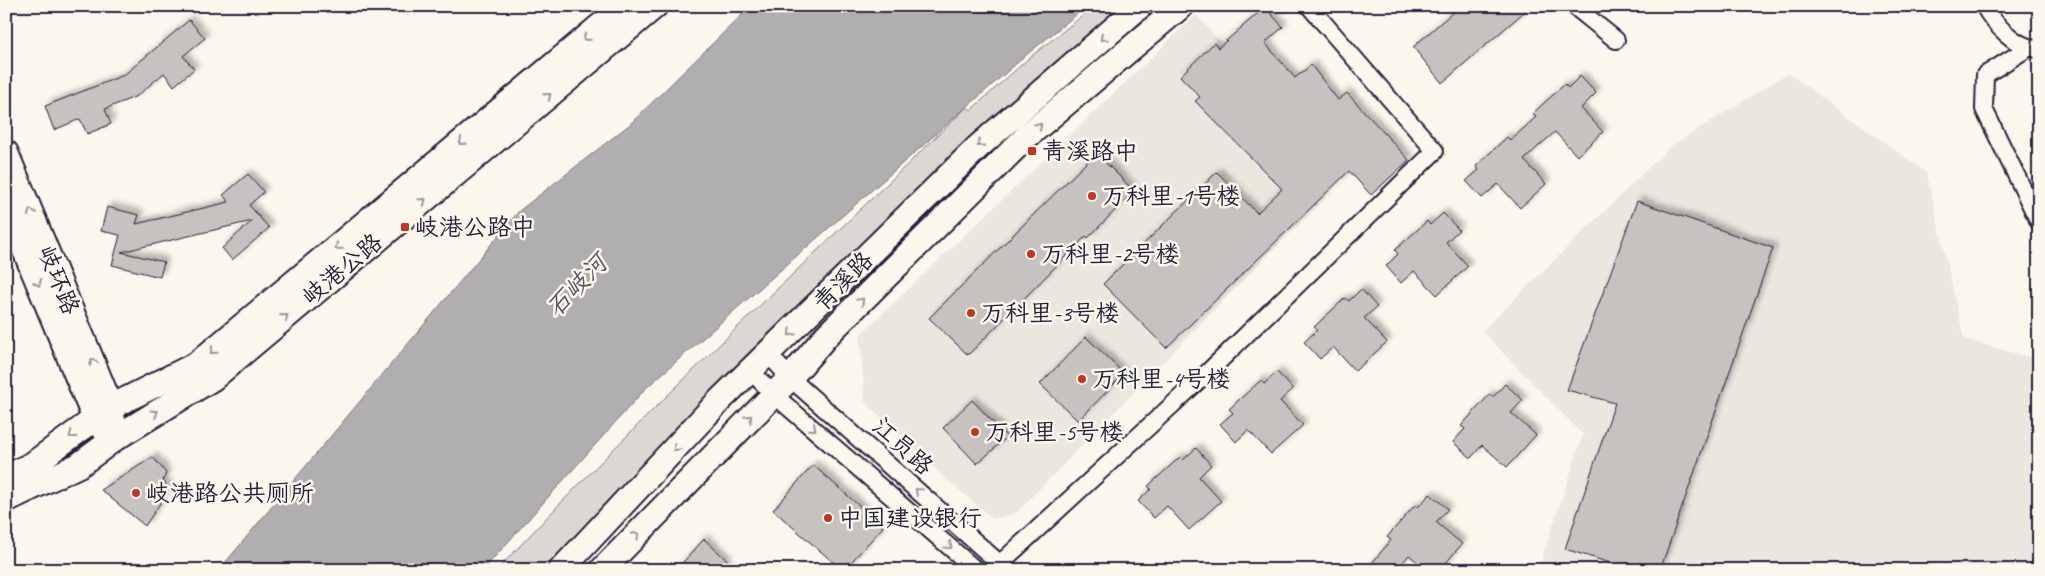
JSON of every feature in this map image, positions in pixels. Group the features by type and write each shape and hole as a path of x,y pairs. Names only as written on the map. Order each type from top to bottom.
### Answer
{"main road":[{"name":"岐港公路","path":"6,477 33,464 103,413 197,364 624,6"},
{"name":"岐港公路","path":"6,500 79,465 114,439 213,378 655,6"},
{"name":"青溪路","path":"561,570 719,401 751,372 979,146 1140,6"},
{"name":"青溪路","path":"602,570 782,386 827,335 1026,137 1181,6"},
{"name":"岐环路","path":"6,153 103,413"},
{"name":"岐环路","path":"6,206 114,439"}],"street":[{"path":"1000,568 1208,372 1435,151 1308,6"},
{"path":"1574,6 1616,40"},
{"path":"1984,6 1992,22 2034,48 1985,75 1984,110 2039,222"},
{"name":"江员路","path":"769,354 782,386 976,570"},
{"name":"江员路","path":"751,372 782,386 1000,568"}],"shaded area":[{"path":"1095,6 1126,6 1043,74 793,311 544,570 497,570 670,393 967,107 971,110 1029,58"},
{"path":"1196,15 1270,97 1346,175 1016,513 993,519 943,476 865,402 860,335"},
{"path":"1788,73 1927,173 1964,339 2039,360 2039,570 1538,570 1583,435 1482,331 1671,146"}],"water":[{"name":"石岐河","path":"751,6 1087,6 1025,56 646,388 483,570 219,570 519,211 629,125"}],"building":[{"path":"1460,6 1531,6 1442,83 1413,47"},
{"path":"1265,7 1283,27 1265,43 1295,78 1311,65 1338,100 1347,93 1409,160 1371,195 1349,171 1166,348 1103,284 1217,172 1257,213 1282,189 1195,101 1200,97 1180,76 1214,43 1218,48"},
{"path":"189,20 205,38 183,56 194,69 174,86 164,73 137,96 105,109 111,124 87,134 80,119 54,130 45,106 124,75"},
{"path":"1580,76 1596,93 1581,108 1603,132 1577,156 1555,132 1539,146 1524,160 1546,184 1520,208 1498,184 1482,198 1466,181 1479,170 1476,166 1507,137 1510,140 1523,129 1536,117 1533,113 1565,84 1568,88"},
{"path":"1096,153 1134,191 1088,238 1086,236 968,355 929,318"},
{"path":"248,174 264,192 249,205 269,228 232,260 222,248 252,221 121,252 164,262 160,277 112,265 120,235 101,231 107,207 139,215 136,224 229,202 223,195"},
{"path":"1637,201 1773,248 1660,570 1608,570 1610,563 1565,549 1615,403 1567,390"},
{"path":"1443,213 1459,230 1446,242 1468,266 1437,295 1414,271 1401,283 1386,266 1398,254 1395,250 1427,221 1430,225"},
{"path":"1361,289 1377,307 1364,318 1387,342 1355,371 1333,347 1320,359 1304,342 1317,330 1314,327 1345,298 1349,301"},
{"name":"万科里-4号楼","path":"1086,337 1124,374 1078,421 1040,384"},
{"path":"1277,372 1293,389 1280,401 1303,425 1271,454 1248,430 1236,442 1220,424 1233,413 1229,409 1261,380 1264,384"},
{"path":"1505,384 1523,400 1511,413 1536,435 1507,467 1482,445 1471,458 1453,442 1465,429 1461,426 1490,394 1493,397"},
{"name":"万科里-5号楼","path":"972,400 1007,437 977,464 943,428"},
{"path":"1196,448 1211,465 1199,477 1221,501 1189,530 1167,506 1154,518 1138,501 1151,489 1148,486 1180,457 1183,460"},
{"name":"岐港路公共厕所","path":"153,457 166,473 163,481 168,487 165,496 145,526 101,490"},
{"name":"中国建设银行","path":"813,465 883,527 844,570 773,510"},
{"path":"1430,494 1448,509 1436,522 1462,544 1440,570 1426,570 1409,555 1396,570 1366,570 1391,540 1387,537 1415,505 1418,507"},
{"path":"704,539 728,561 721,570 676,570"}],"place":[{"name":"青溪路中","path":"1032,151"},
{"name":"万科里-1号楼","path":"1092,196"},
{"name":"岐港公路中","path":"405,227"},
{"name":"万科里-2号楼","path":"1031,254"},
{"name":"万科里-3号楼","path":"971,313"},
{"name":"万科里-4号楼","path":"1082,379"},
{"name":"万科里-5号楼","path":"975,432"},
{"name":"岐港路公共厕所","path":"136,493"},
{"name":"中国建设银行","path":"828,518"}]}
